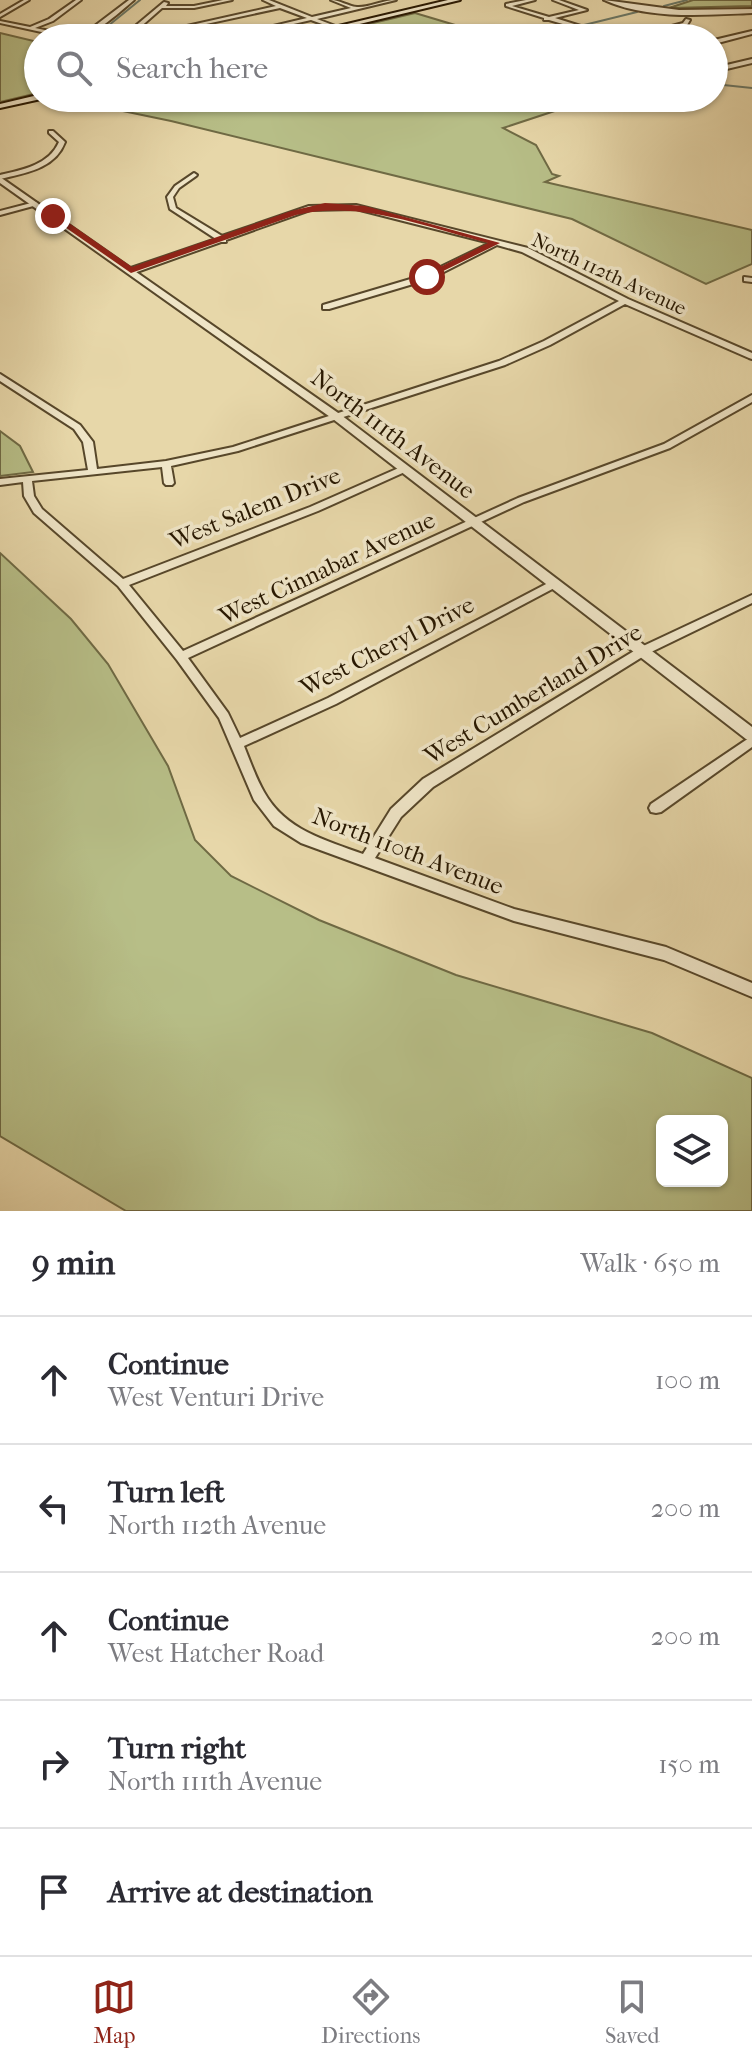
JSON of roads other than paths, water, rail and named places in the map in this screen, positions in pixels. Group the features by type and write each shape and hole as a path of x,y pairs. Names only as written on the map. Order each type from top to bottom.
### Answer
{"main road":[{"path":"353,24 457,0"},
{"path":"0,106 24,100"}],"street":[{"path":"0,16 27,0"},
{"path":"40,24 79,0"},
{"path":"101,24 132,0"},
{"path":"142,24 169,0"},
{"path":"162,7 194,7 230,0"},
{"path":"265,0 326,24"},
{"path":"333,0 356,8"},
{"path":"286,24 394,0"},
{"path":"533,0 508,6 564,24"},
{"path":"546,19 585,10 555,0"},
{"path":"607,0 674,11 752,9"},
{"path":"619,0 674,11"},
{"path":"570,5 589,1"},
{"path":"200,24 281,6"},
{"path":"685,24 688,20"},
{"path":"0,22 24,27"},
{"path":"728,38 752,32"},
{"path":"728,67 752,61"},
{"path":"0,178 35,166 55,155 62,142 51,132"},
{"path":"194,175 177,187 170,197 173,209 223,240"},
{"name":"North 111th Avenue","path":"0,178 337,417 752,735"},
{"path":"0,213 35,204"},
{"name":"North 112th Avenue","path":"131,271 309,208 356,207 536,255 625,301 752,356"},
{"path":"326,307 427,277 496,243"},
{"path":"0,482 166,464 223,453 502,363 625,301"},
{"path":"0,377 77,427 88,442 93,472"},
{"name":"West Cinnabar Avenue","path":"181,657 521,500 667,446 752,398"},
{"path":"166,464 169,483"},
{"name":"West Salem Drive","path":"122,584 314,509 404,469"},
{"name":"North 110th Avenue","path":"27,479 29,496 38,511 122,584 181,657 224,716 259,796 279,822 306,839 514,915 666,954 752,990"},
{"name":"West Cheryl Drive","path":"237,744 332,701 554,584"},
{"name":"West Cumberland Drive","path":"365,862 396,813 428,783 643,651 752,599"},
{"path":"656,808 752,741"}],"waterway":[{"path":"110,24 140,0"},
{"path":"664,6 687,0"},
{"path":"588,24 637,12"},
{"path":"728,85 752,88"}]}
